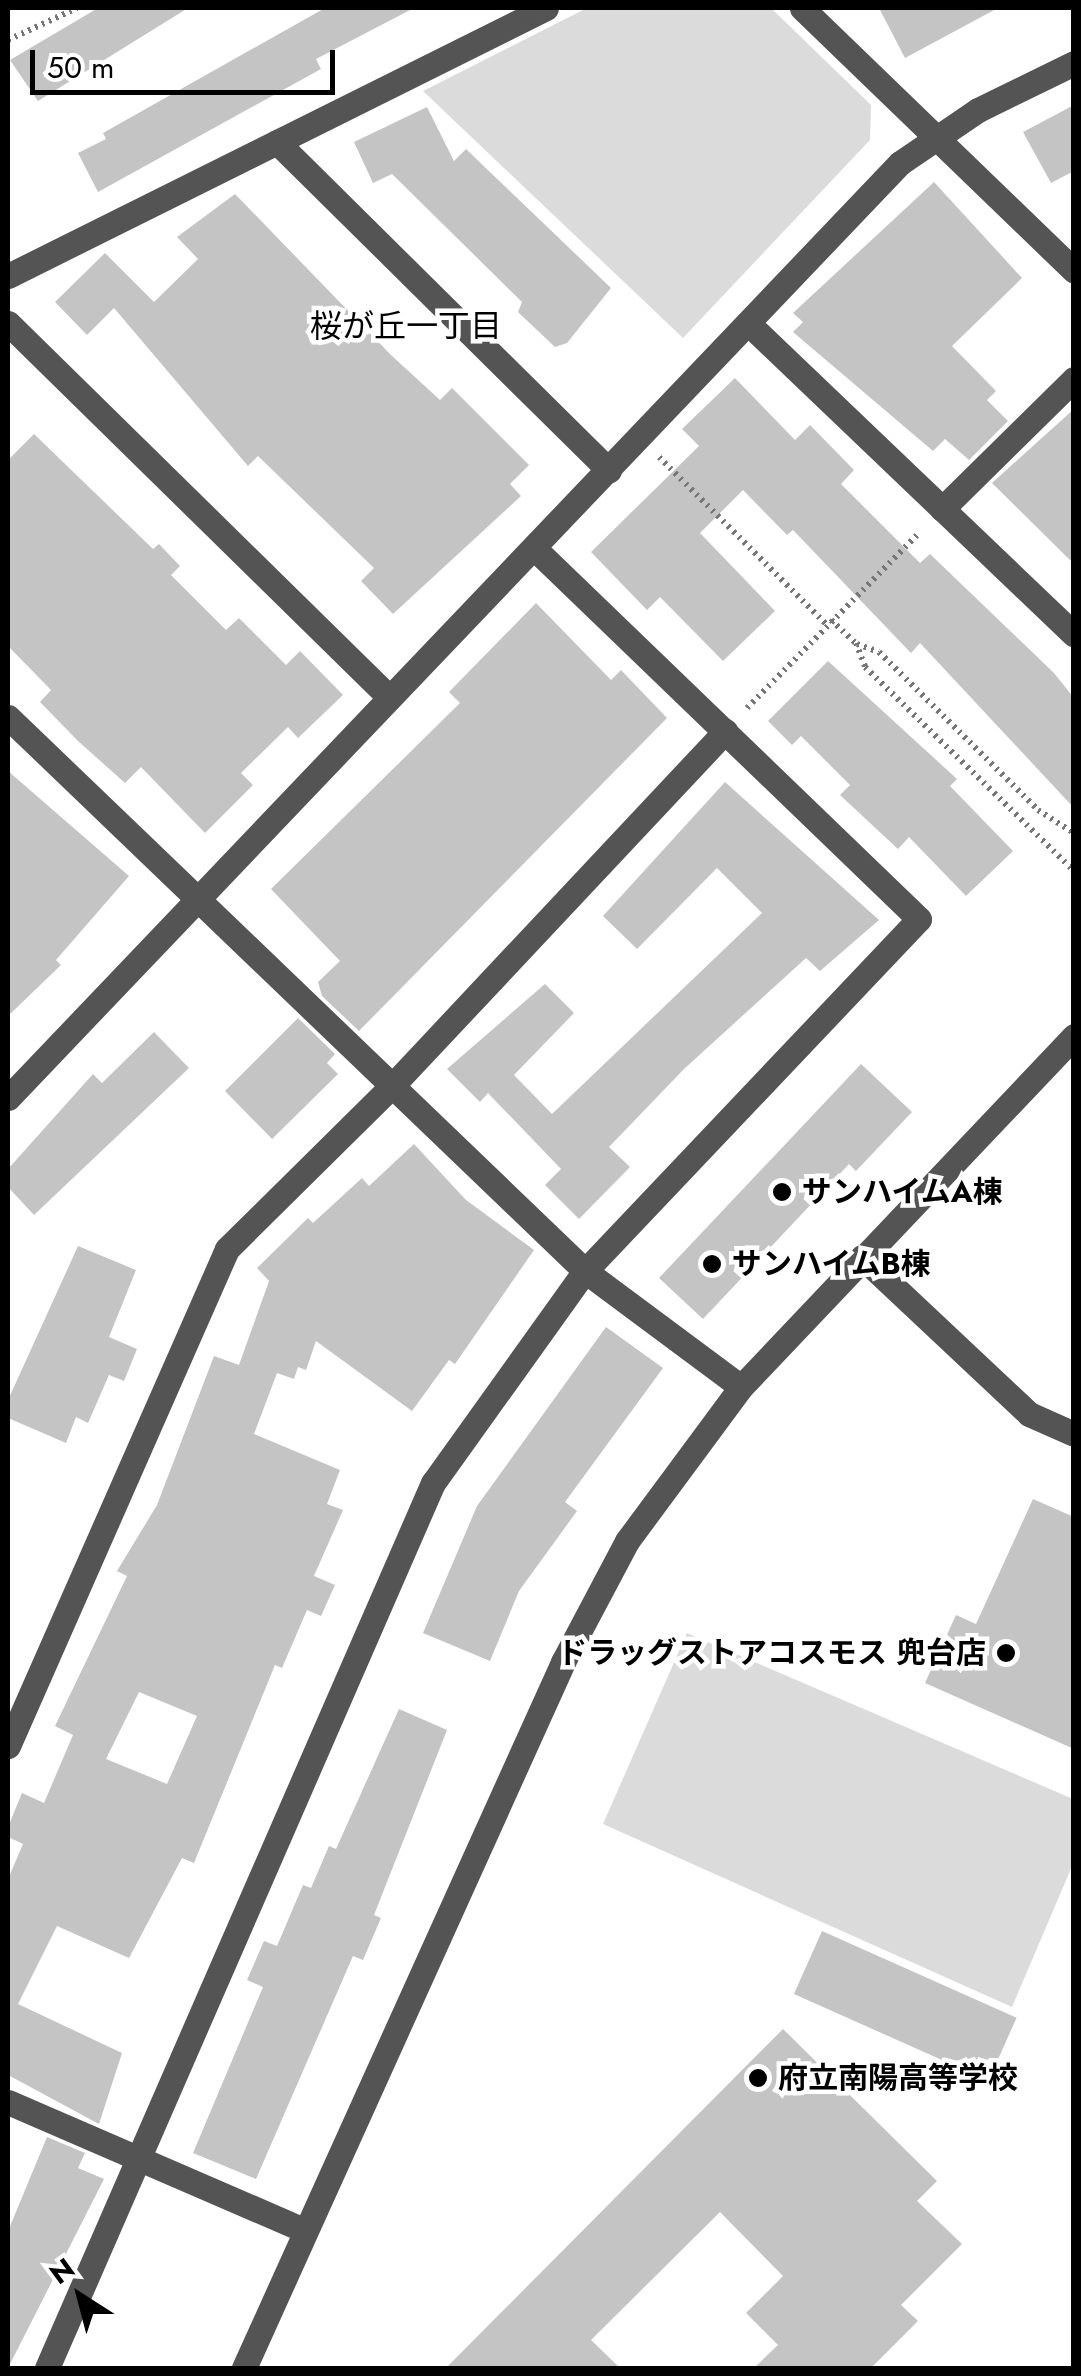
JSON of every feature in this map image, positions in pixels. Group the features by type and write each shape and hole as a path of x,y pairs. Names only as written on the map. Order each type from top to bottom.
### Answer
{"street":[{"path":"8,276 546,8"},
{"path":"802,8 1074,271"},
{"path":"8,1098 195,896 610,472 900,163 933,138 1074,62"},
{"path":"277,142 610,472"},
{"path":"8,322 389,697"},
{"path":"750,325 1074,635"},
{"path":"942,509 1074,379"},
{"path":"47,2368 133,2158 433,1483 584,1271 919,919 534,548"},
{"path":"8,717 584,1271 741,1387"},
{"path":"8,1746 227,1249 392,1086 725,731"},
{"path":"244,2368 564,1662 627,1541 741,1387 1074,1036"},
{"path":"862,1257 1029,1414 1074,1434"},
{"path":"8,2102 304,2230"}],"path":[{"path":"8,40 77,8"},
{"path":"640,439 829,622 856,644 879,652 1038,810 1074,833"},
{"path":"725,731 942,509"},
{"path":"856,644 865,667 1072,869"}],"shaded area":[{"path":"587,8 771,8 871,105 870,140 683,338 423,91"},
{"path":"687,1633 1073,1799 1073,1864 1012,2007 603,1824"}],"building":[{"path":"98,8 188,8 38,101 10,60"},
{"path":"325,8 414,8 316,59 321,69 98,192 78,153 106,139 103,133"},
{"path":"879,8 998,8 905,58"},
{"path":"1074,105 1074,171 1051,183 1023,132"},
{"path":"427,107 454,161 466,149 611,288 567,343 555,347 518,312 522,302 392,174 373,183 354,142"},
{"path":"934,182 1022,278 952,346 996,391 987,400 1008,421 969,460 945,439 933,451 793,332 803,322 793,313"},
{"path":"235,194 391,355 440,400 452,388 529,465 510,484 521,496 393,614 361,581 374,568 258,456 248,466 114,308 87,335 55,302 105,253 154,302 198,259 177,237"},
{"path":"735,378 795,440 810,425 854,470 841,484 920,563 930,554 1054,673 1074,698 1074,808 920,643 911,653 793,530 787,535 743,490 700,533 775,611 723,661 660,597 647,610 591,552 699,446 682,429"},
{"path":"1074,409 1074,564 992,483"},
{"path":"34,434 153,549 159,544 180,566 171,575 226,630 239,618 286,665 300,651 343,695 298,738 288,727 241,773 253,785 205,833 141,767 125,783 78,741 40,702 51,690 8,646 8,460"},
{"path":"536,603 611,680 621,670 667,718 359,1031 322,996 318,982 340,961 271,889 460,703 449,692"},
{"path":"828,661 957,779 950,786 1013,851 966,896 909,837 898,849 840,795 850,785 801,736 792,745 768,721"},
{"path":"8,771 129,876 56,960 61,965 8,1016"},
{"path":"725,782 879,920 820,971 806,958 684,1069 609,1147 630,1167 579,1219 545,1185 561,1169 488,1093 480,1102 447,1069 545,984 574,1013 514,1075 552,1114 762,913 717,868 637,949 603,916"},
{"path":"298,1018 335,1054 327,1063 338,1074 272,1139 225,1091"},
{"path":"154,1032 189,1068 34,1215 8,1187 8,1169 93,1074 102,1083"},
{"path":"861,1064 912,1112 856,1171 849,1164 703,1319 659,1278"},
{"path":"414,1144 466,1200 534,1250 455,1364 449,1360 412,1411 316,1341 306,1370 298,1367 294,1379 277,1373 254,1434 340,1470 327,1504 343,1510 314,1576 335,1585 321,1616 307,1610 282,1668 275,1665 194,1863 182,1858 129,1958 57,1926 18,2004 122,2053 99,2124 8,2075 8,1879 23,1844 8,1837 8,1827 22,1793 44,1803 73,1735 55,1726 127,1576 117,1571 157,1505 214,1356 239,1365 269,1281 257,1268 308,1218 313,1223 362,1178 369,1186","holes":["139,1692 197,1716 167,1784 106,1759"]},
{"path":"78,1246 136,1270 109,1337 137,1349 124,1381 109,1375 88,1423 76,1417 66,1443 8,1418 8,1400"},
{"path":"606,1327 663,1368 565,1502 577,1511 519,1591 490,1661 423,1633 477,1506"},
{"name":"ドラッグストアコスモス 兜台店","path":"1033,1499 1074,1517 1074,1749 925,1683 956,1615 976,1624"},
{"path":"399,1709 447,1730 374,1915 381,1918 363,1960 353,1956 256,2179 193,2153 263,1987 247,1980 264,1941 277,1946 303,1885 311,1888 329,1846 336,1849"},
{"path":"822,1931 1017,2018 989,2081 794,1994"},
{"path":"783,2029 937,2181 917,2201 962,2244 901,2305 918,2321 871,2368 754,2368 778,2345 746,2313 783,2276 720,2212 591,2340 620,2368 446,2368"},
{"path":"47,2137 85,2153 78,2168 104,2179 8,2368 8,2231"}],"place":[{"name":"サンハイムA棟","path":"782,1192"},
{"name":"サンハイムB棟","path":"712,1264"},
{"name":"ドラッグストアコスモス 兜台店","path":"1006,1653"},
{"name":"府立南陽高等学校","path":"758,2078"}],"district":[{"name":"桜が丘一丁目","path":"406,326"}]}
